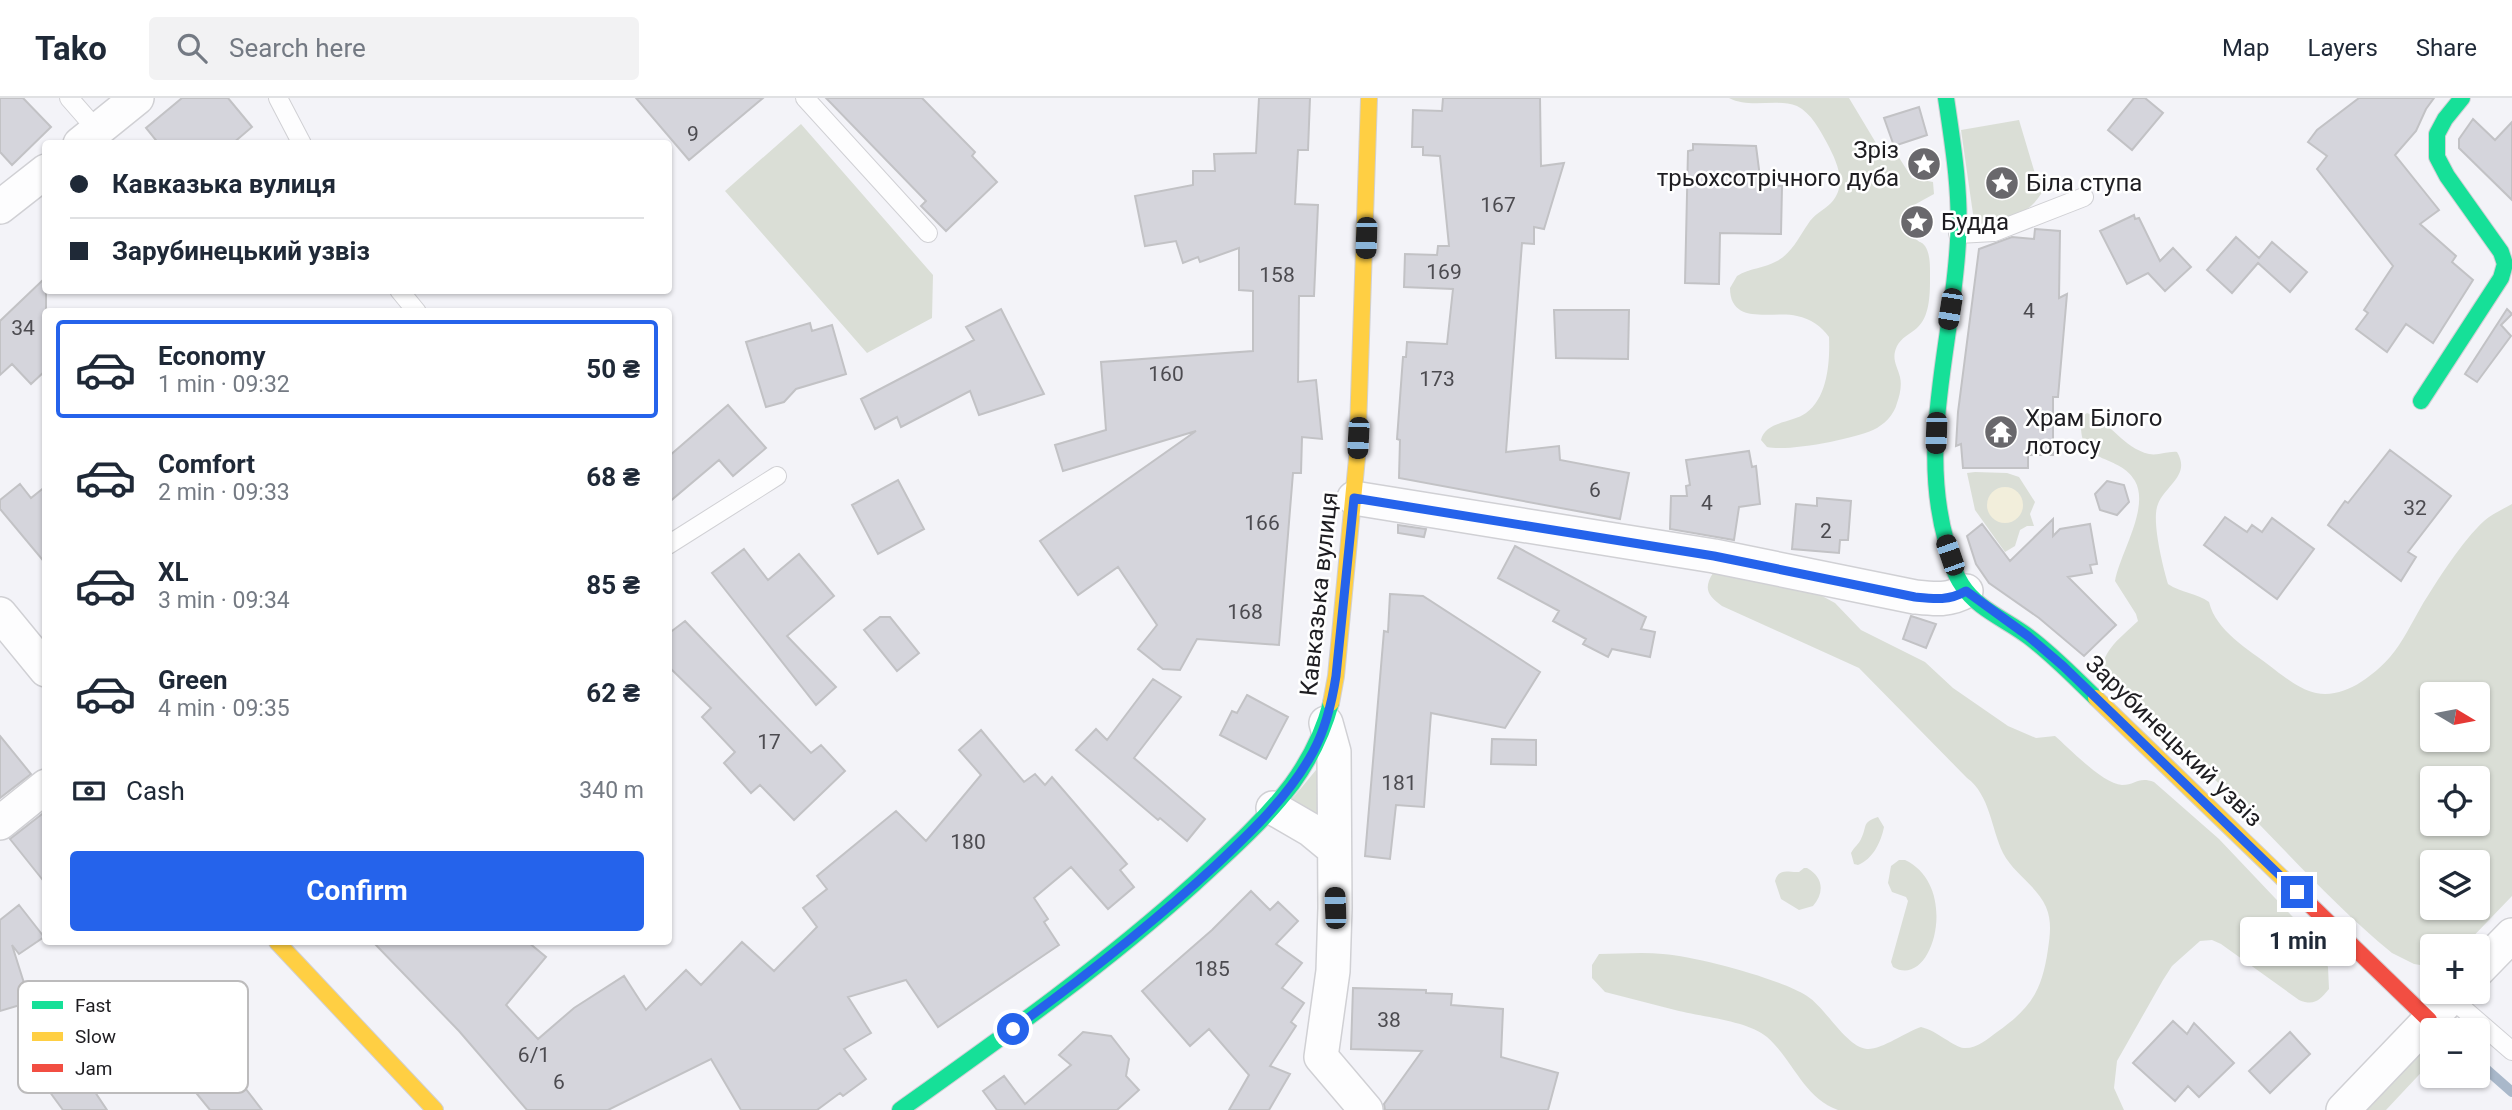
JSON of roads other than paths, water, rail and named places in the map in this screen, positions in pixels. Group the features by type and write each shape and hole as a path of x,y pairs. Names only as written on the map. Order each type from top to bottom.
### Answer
{"street":[{"path":"89,137 137,98"},
{"name":"Кавказька вулиця","path":"900,1110 1063,993 1183,895 1273,808 1312,753 1326,723 1336,676 1354,498 1363,328 1369,98"},
{"name":"Зарубинецький узвіз","path":"1946,98 1958,234 1938,401 1934,464 1944,540 1955,571 1966,591 2028,636 2420,981"},
{"path":"2421,401 2501,278 2505,264 2501,252 2447,176 2437,157 2437,134 2462,98"},
{"path":"0,207 42,174"},
{"path":"1354,498 1714,556 1915,597 1941,600 1959,596 1966,591"},
{"path":"0,614 42,665"},
{"path":"1326,723 1334,752 1334,942 1331,992 1321,1057 1366,1110"},
{"path":"0,823 42,789"},
{"path":"1273,808 1311,830 1334,849"},
{"path":"2490,958 2512,935"},
{"path":"280,945 435,1110"},
{"path":"2343,1110 2444,1004"}],"lane":[{"path":"69,98 89,137"},
{"path":"278,98 300,140"},
{"path":"805,98 928,233"},
{"path":"1958,234 1993,232 2084,197"},
{"path":"402,294 414,308"},
{"path":"672,542 777,476"},
{"path":"2446,1004 2512,1051"}],"waterway":[{"path":"2490,1073 2512,1092"}],"place":[{"name":"Зріз трьохсотрічного дуба","path":"1924,164"},
{"name":"Біла ступа","path":"2002,183"},
{"name":"Будда","path":"1917,222"},
{"name":"Храм Білого лотосу","path":"2001,432"}]}
